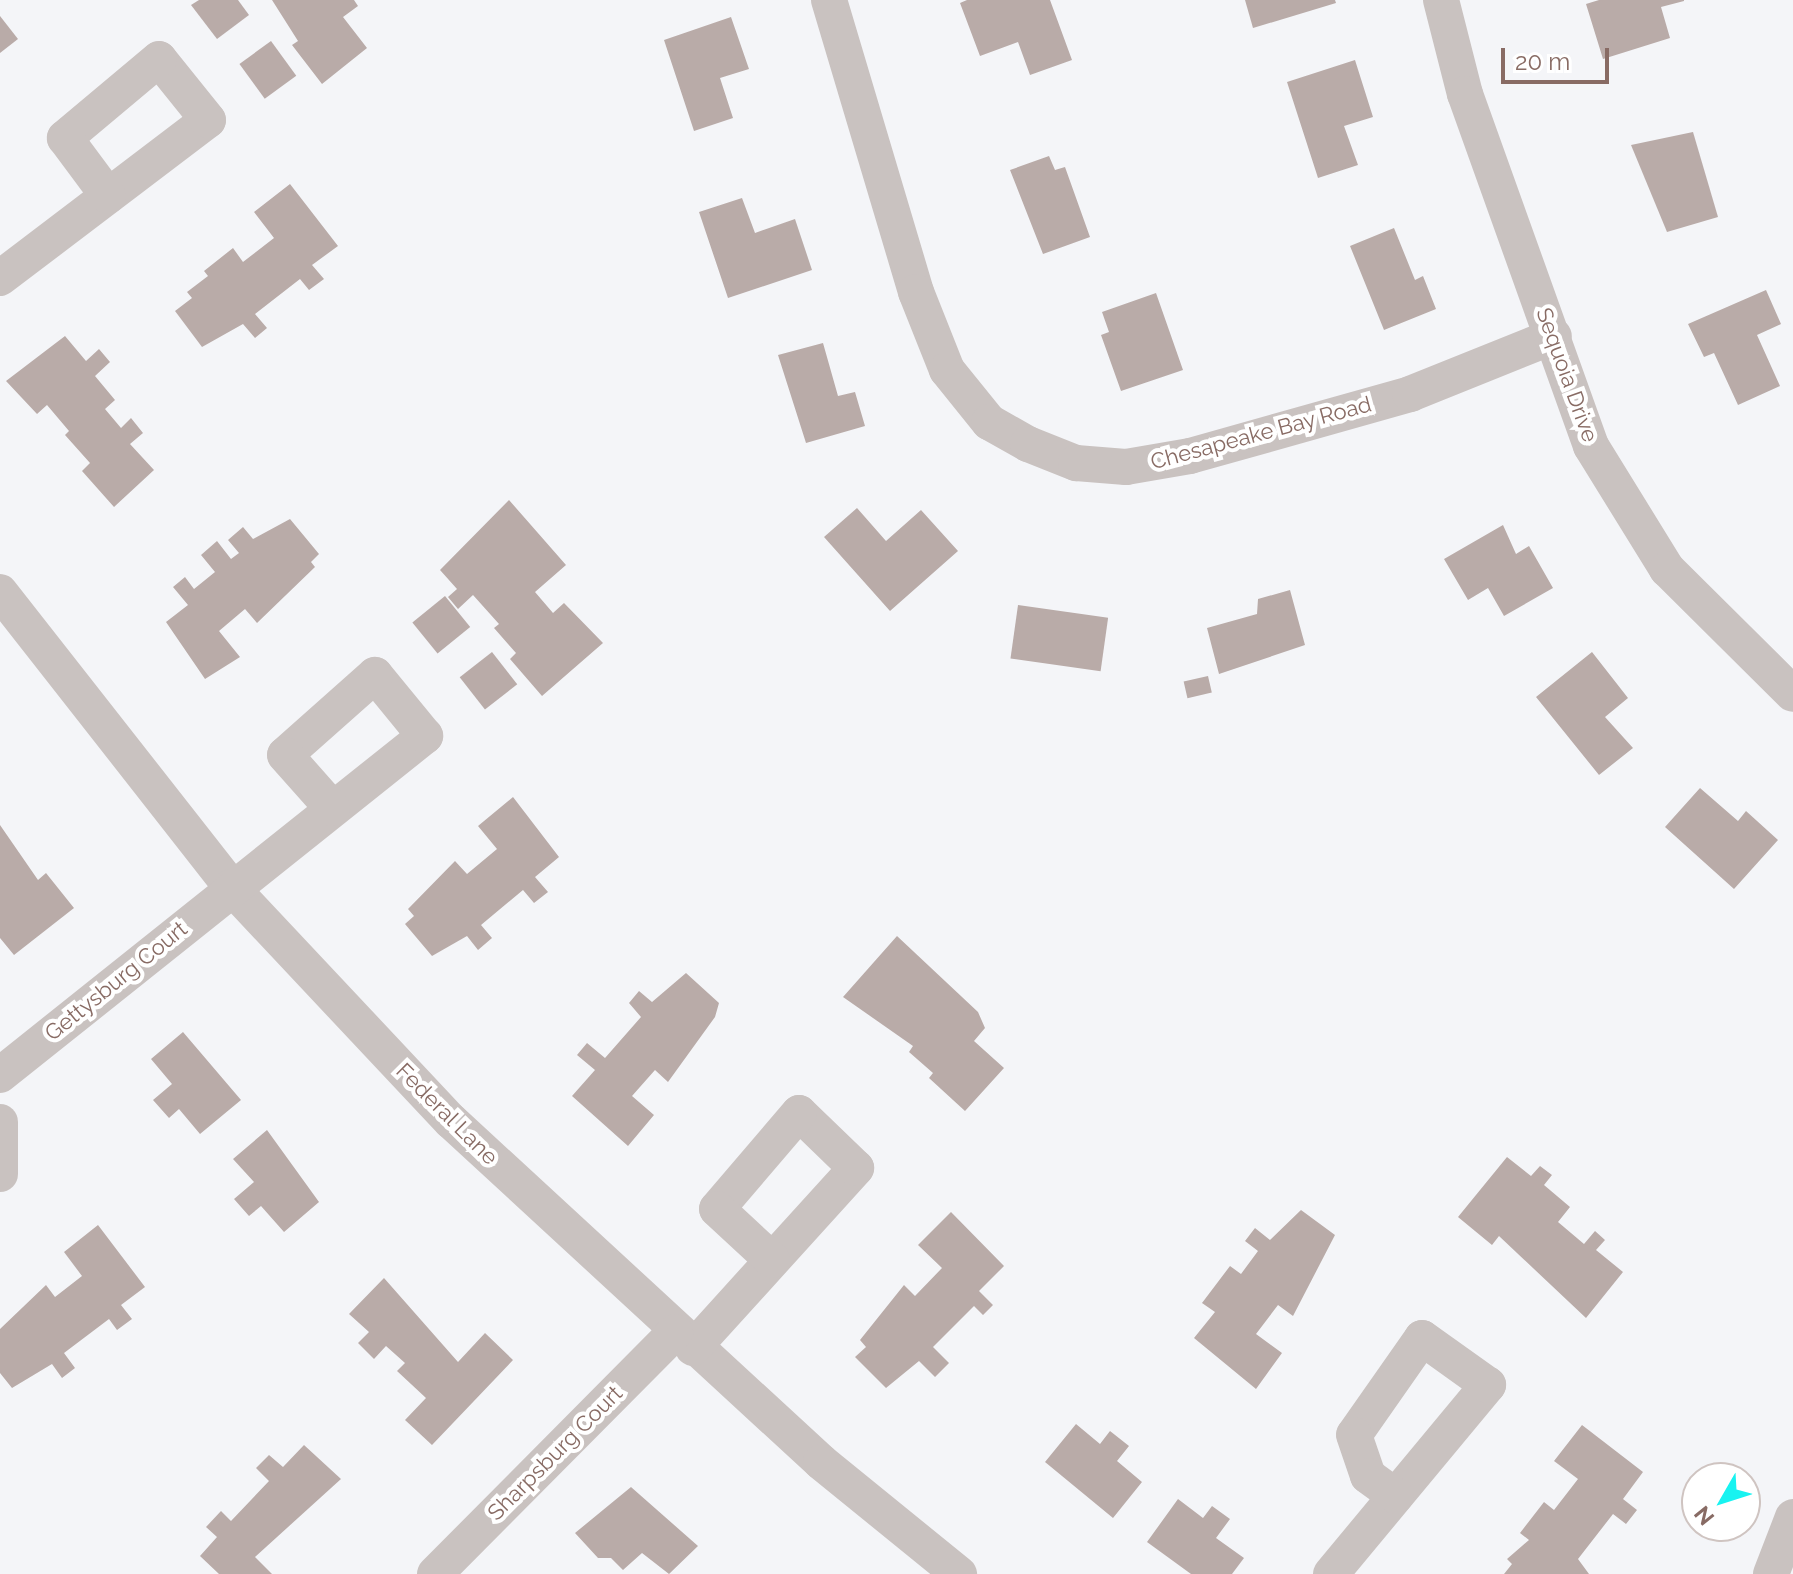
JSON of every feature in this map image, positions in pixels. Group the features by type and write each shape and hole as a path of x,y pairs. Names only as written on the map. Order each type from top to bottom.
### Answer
{"street":[{"name":"Chesapeake Bay Road","path":"829,0 916,292 947,370 989,422 1028,444 1101,465 1190,456 1410,394 1554,336"},
{"name":"Sequoia Drive","path":"1441,0 1465,94 1591,446 1667,569 1793,694"},
{"path":"0,278 108,196"},
{"name":"Federal Lane","path":"0,592 231,887 451,1121 684,1340 959,1574"},
{"name":"Gettysburg Court","path":"0,1075 332,808"},
{"path":"0,1122 0,1174"},
{"name":"Sharpsburg Court","path":"435,1574 772,1260"},
{"path":"1331,1574 1396,1496"},
{"path":"1771,1574 1793,1517"}],"building":[{"path":"199,0 238,0 249,15 217,39 191,5"},
{"path":"272,0 354,0 358,6 343,17 367,48 322,84 292,45 298,41"},
{"path":"967,0 1050,0 1072,60 1030,75 1018,42 980,56 960,3"},
{"path":"1245,0 1335,0 1336,3 1253,28"},
{"path":"1599,0 1684,1 1661,7 1670,38 1603,59 1586,4"},
{"path":"0,16 18,39 0,53"},
{"path":"731,17 749,69 720,78 733,118 694,131 664,40"},
{"path":"271,41 296,76 265,99 239,64"},
{"path":"1355,60 1373,117 1344,126 1358,165 1318,178 1287,82"},
{"path":"1693,132 1718,217 1667,232 1631,145"},
{"path":"1049,156 1055,170 1065,167 1090,237 1043,254 1010,170"},
{"path":"290,184 338,246 312,265 324,279 309,290 300,279 255,314 267,328 255,338 243,324 202,347 175,311 192,298 187,292 208,276 204,271 233,248 243,262 274,238 254,212"},
{"path":"742,198 755,233 795,219 812,270 728,298 699,212"},
{"path":"1394,228 1415,280 1423,276 1436,309 1384,330 1350,246"},
{"path":"1766,290 1781,324 1757,335 1780,386 1738,405 1714,353 1704,357 1688,324"},
{"path":"1156,293 1183,370 1121,391 1101,335 1109,332 1102,312"},
{"path":"65,336 86,361 99,349 110,362 95,376 115,400 105,409 121,428 131,418 143,433 130,444 154,470 114,507 82,471 90,463 65,435 69,431 47,405 37,414 6,381"},
{"path":"823,343 838,396 855,392 865,426 806,443 778,355"},
{"path":"509,500 566,565 535,592 553,613 564,603 603,643 542,696 510,659 516,653 494,628 499,624 473,595 458,609 448,597 457,589 440,570"},
{"path":"857,508 886,541 921,510 958,551 890,611 824,537"},
{"path":"290,519 319,554 311,562 315,567 257,623 245,609 219,631 240,657 205,679 166,622 188,605 173,587 185,577 194,589 215,572 201,555 217,541 231,559 239,553 228,540 243,527 253,539"},
{"path":"1503,525 1516,554 1529,546 1553,588 1504,616 1488,588 1468,600 1444,559"},
{"path":"1290,590 1305,645 1219,674 1207,628 1257,614 1258,599"},
{"path":"445,596 470,627 438,654 412,622"},
{"path":"1018,605 1108,618 1101,671 1010,658"},
{"path":"492,652 517,684 485,710 460,677"},
{"path":"1592,652 1628,698 1605,717 1633,748 1599,775 1536,697"},
{"path":"1208,676 1212,693 1187,698 1184,682"},
{"path":"1700,788 1738,821 1746,811 1778,840 1734,889 1665,827"},
{"path":"513,797 559,857 535,877 548,892 534,903 523,890 481,925 492,938 478,950 467,936 432,956 405,924 414,916 408,909 455,861 467,874 497,849 478,826"},
{"path":"0,825 38,880 46,873 74,908 14,955 0,938"},
{"path":"897,936 978,1012 985,1028 974,1041 1004,1068 965,1111 929,1078 933,1073 909,1052 913,1046 843,997"},
{"path":"686,973 719,1003 715,1017 668,1082 655,1070 632,1096 654,1115 628,1146 572,1096 595,1070 577,1055 587,1043 605,1058 641,1017 629,1003 639,991 652,1002"},
{"path":"183,1032 241,1100 200,1134 179,1109 169,1118 153,1100 172,1084 151,1059"},
{"path":"267,1130 319,1202 284,1232 261,1206 249,1216 234,1199 254,1182 233,1159"},
{"path":"1507,1157 1531,1176 1540,1166 1552,1175 1544,1185 1570,1207 1558,1222 1584,1244 1595,1231 1605,1240 1596,1250 1623,1272 1586,1318 1499,1236 1492,1245 1458,1217"},
{"path":"1301,1210 1335,1235 1293,1316 1278,1305 1256,1334 1282,1353 1256,1389 1194,1338 1215,1312 1202,1303 1230,1266 1241,1274 1258,1251 1245,1241 1255,1228 1270,1240"},
{"path":"951,1212 1004,1266 979,1291 993,1305 983,1315 974,1306 933,1347 949,1363 935,1377 919,1361 886,1388 855,1357 866,1347 860,1340 904,1285 915,1296 942,1268 918,1245"},
{"path":"98,1225 145,1287 121,1305 132,1319 117,1330 109,1319 64,1353 75,1368 62,1378 52,1364 12,1388 0,1373 0,1329 46,1285 55,1297 82,1276 64,1252"},
{"path":"384,1278 458,1362 485,1333 513,1360 432,1445 405,1420 426,1398 397,1371 405,1363 386,1346 374,1359 358,1343 369,1332 349,1314"},
{"path":"1076,1424 1100,1444 1110,1431 1129,1446 1117,1461 1142,1482 1113,1518 1045,1462"},
{"path":"1582,1425 1643,1472 1623,1499 1637,1510 1626,1524 1613,1514 1578,1559 1589,1574 1504,1574 1512,1564 1507,1559 1529,1540 1520,1533 1544,1502 1554,1510 1578,1479 1554,1461"},
{"path":"304,1445 341,1479 255,1557 272,1574 219,1574 200,1556 217,1537 206,1527 221,1511 231,1521 269,1481 256,1468 269,1455 283,1467"},
{"path":"631,1487 698,1546 669,1574 642,1553 623,1570 611,1558 598,1558 575,1533"},
{"path":"1178,1499 1203,1518 1212,1506 1230,1519 1216,1538 1244,1558 1232,1574 1191,1574 1147,1542"}]}
